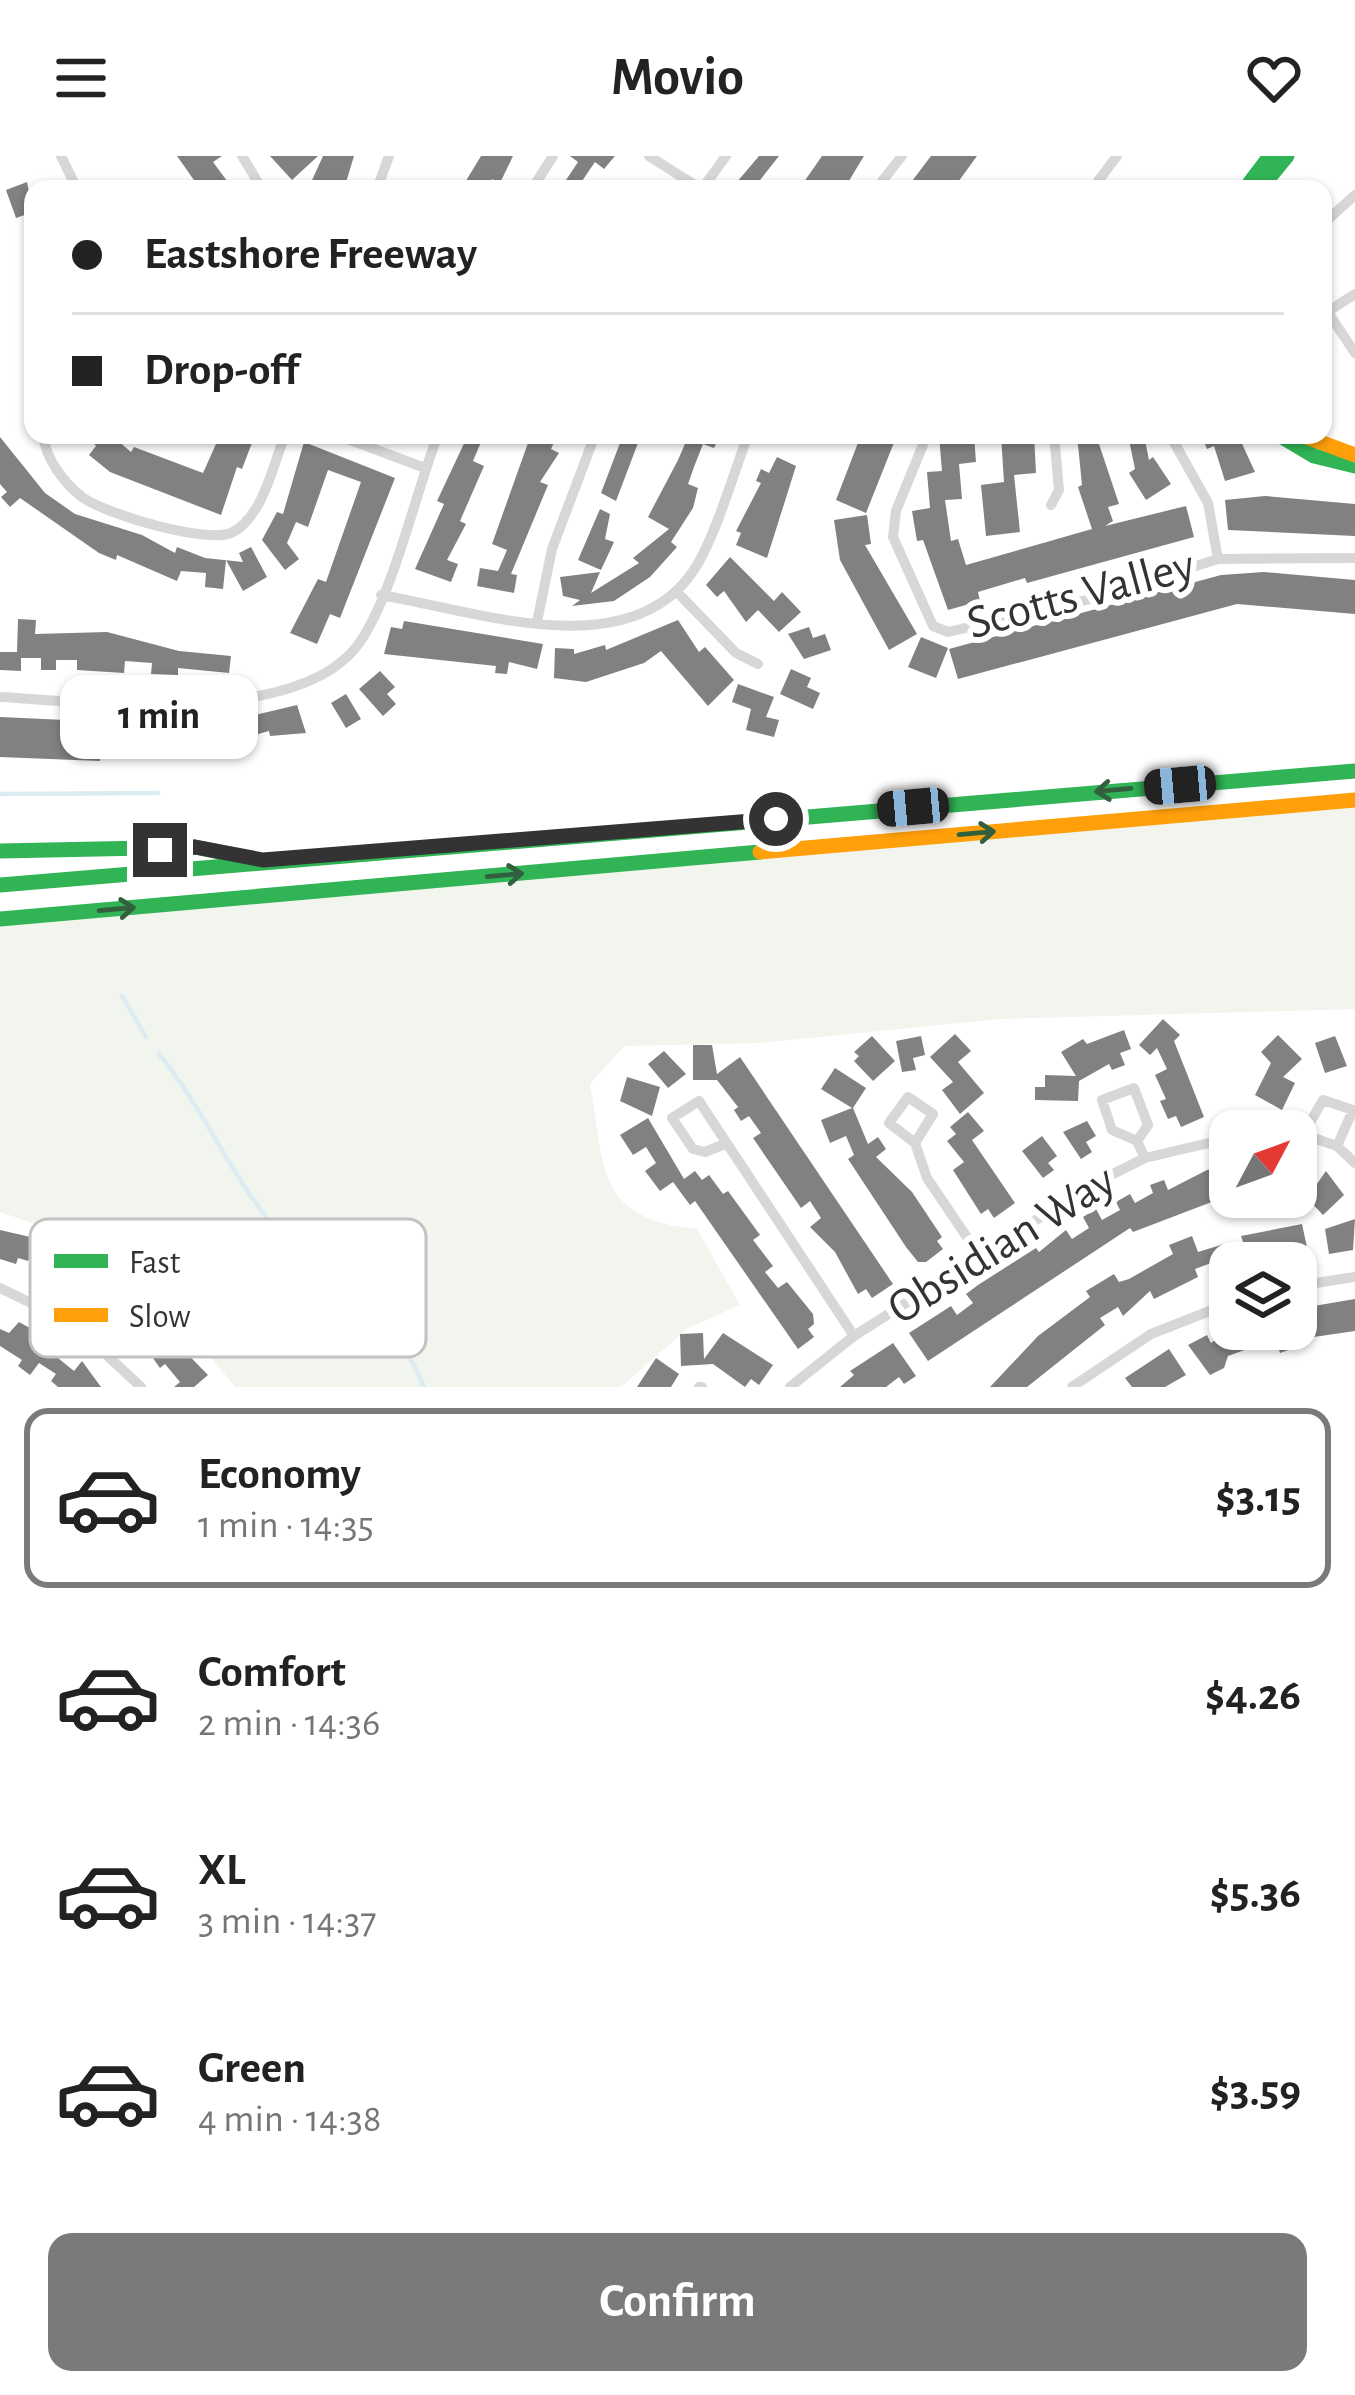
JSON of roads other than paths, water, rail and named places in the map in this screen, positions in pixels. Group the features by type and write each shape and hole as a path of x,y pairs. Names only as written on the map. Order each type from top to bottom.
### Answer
{"main road":[{"path":"1252,180 1270,156"},
{"path":"1267,180 1287,156"},
{"path":"1295,444 1314,456 1355,466"},
{"path":"1325,444 1355,455"},
{"path":"0,886 263,860 1355,771"},
{"path":"0,921 1355,800"},
{"path":"0,851 195,847 263,860"}],"street":[{"path":"649,156 687,180"},
{"path":"708,180 726,156"},
{"path":"883,180 902,156"},
{"path":"1099,180 1117,156"},
{"path":"1332,216 1355,194"},
{"path":"1332,323 1355,353"},
{"path":"48,444 61,475 85,499 204,539 231,534 252,518 281,444"},
{"path":"362,444 425,468"},
{"path":"0,697 184,706 263,695 328,671 360,643 434,444"},
{"path":"537,622 552,549 592,444"},
{"path":"381,595 596,629 642,614 677,592 702,558 745,444"},
{"name":"Scotts Valley","path":"923,444 896,511 893,537 933,626 948,632 1095,598 1218,559 1355,558"},
{"path":"1051,505 1059,490 1055,444"},
{"name":"Scotts Valley","path":"1175,444 1208,503 1218,559"},
{"path":"677,592 736,652 758,664"},
{"path":"1137,1141 1148,1124 1133,1088 1102,1100 1112,1130 1137,1141 1145,1158"},
{"path":"1316,1110 1323,1100 1353,1110 1337,1146"},
{"path":"725,1144 705,1152 693,1149 672,1118 699,1101 854,1336"},
{"path":"1317,1139 1337,1146 1355,1163"},
{"path":"915,1143 927,1178 979,1256"},
{"name":"Obsidian Way","path":"790,1387 854,1336 1145,1158 1209,1143"},
{"path":"1317,1283 1355,1277"},
{"path":"0,1288 30,1303"},
{"path":"1072,1387 1150,1334 1209,1311"},
{"path":"109,1357 141,1387"}],"waterway":[{"path":"0,794 158,793"},
{"path":"122,996 146,1037"},
{"path":"159,1054 268,1219"},
{"path":"409,1357 424,1387"}]}
